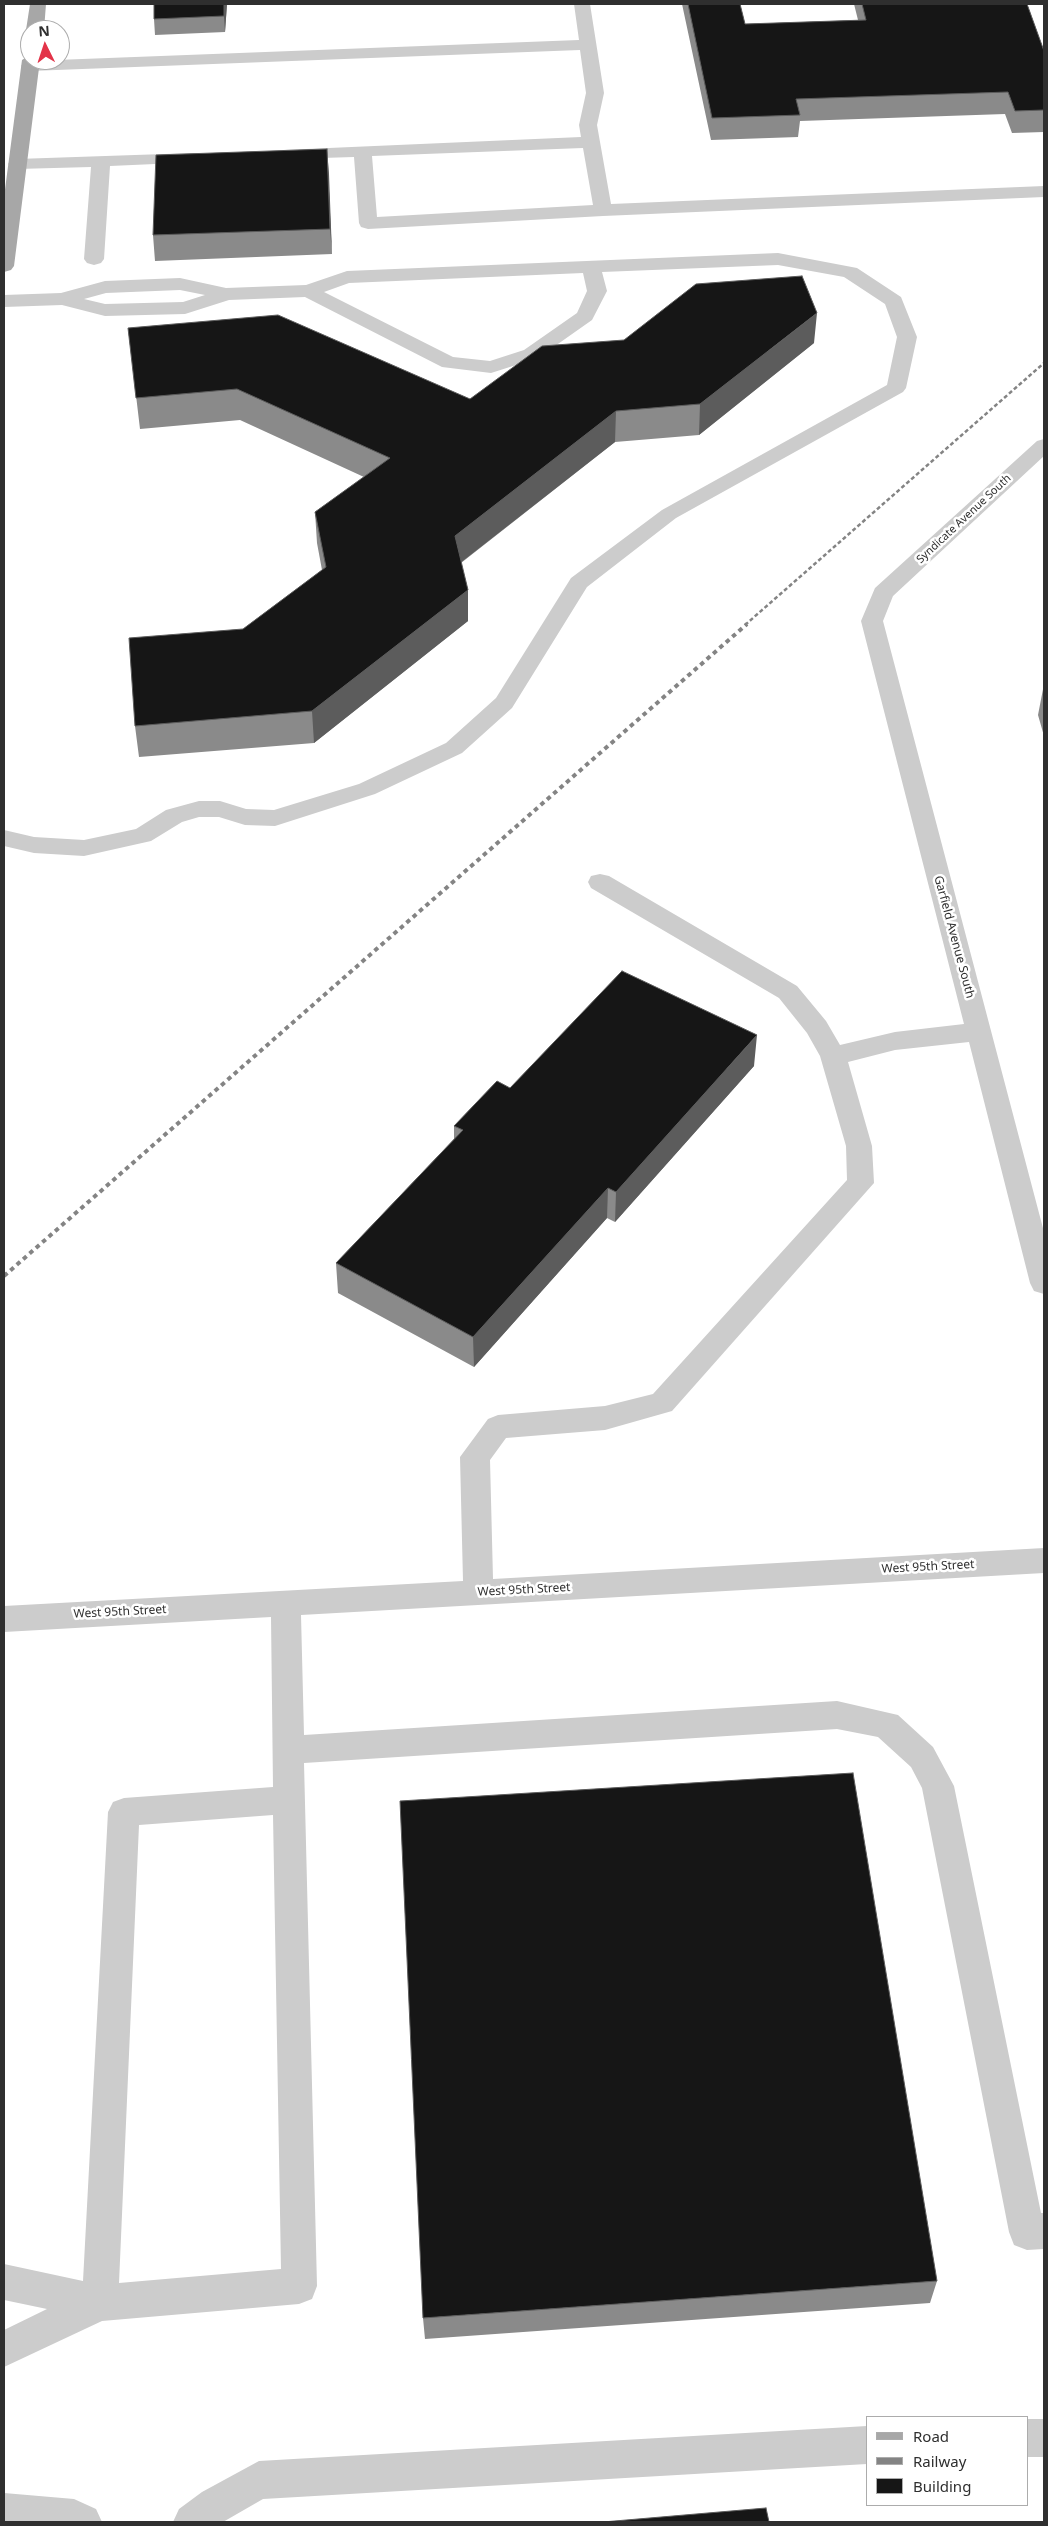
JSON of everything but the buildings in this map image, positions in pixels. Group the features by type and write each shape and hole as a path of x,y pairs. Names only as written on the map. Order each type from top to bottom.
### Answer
{"main road":[{"path":"36,20 38,4"},
{"path":"4,266 29,70"}],"street":[{"path":"582,4 595,93 588,125 603,210"},
{"path":"70,62 588,44"},
{"path":"275,155 590,142"},
{"path":"363,151 368,223 603,210 1044,192"},
{"path":"17,164 207,157"},
{"path":"94,259 101,161"},
{"path":"4,301 62,299 105,310 185,308 226,294 308,291 347,277 592,269 778,259 850,272 894,300 907,337 896,388 669,514 579,583 504,703 454,748 367,789 275,818 246,817 220,810 199,809 174,816 143,835 84,848 34,845 4,838"},
{"path":"308,291 450,363 491,367 530,354 585,316 597,291 592,269"},
{"name":"Syndicate Avenue South","path":"883,592 1044,445"},
{"name":"Garfield Avenue South","path":"883,592 872,621 1044,1283"},
{"path":"478,1592 475,1457 498,1427 606,1418 662,1403 861,1183 858,1146 832,1056 817,1027 788,992 600,882"},
{"path":"832,1056 895,1041 979,1032"},
{"name":"West 95th Street","path":"4,1619 1044,1561"},
{"path":"4,2282 100,2304 300,2286 286,1603"},
{"path":"288,1750 837,1715 887,1725 922,1757 938,1786 1027,2232 1044,2231"},
{"path":"100,2304 124,1812 289,1800"},
{"path":"4,2349 100,2304"},
{"path":"1028,2438 1044,2438"},
{"path":"192,2522 215,2505 259,2480 866,2445"},
{"path":"4,2512 74,2518 83,2522"}],"railway":[{"path":"745,625 1044,363"},
{"path":"4,1276 747,624"}]}
